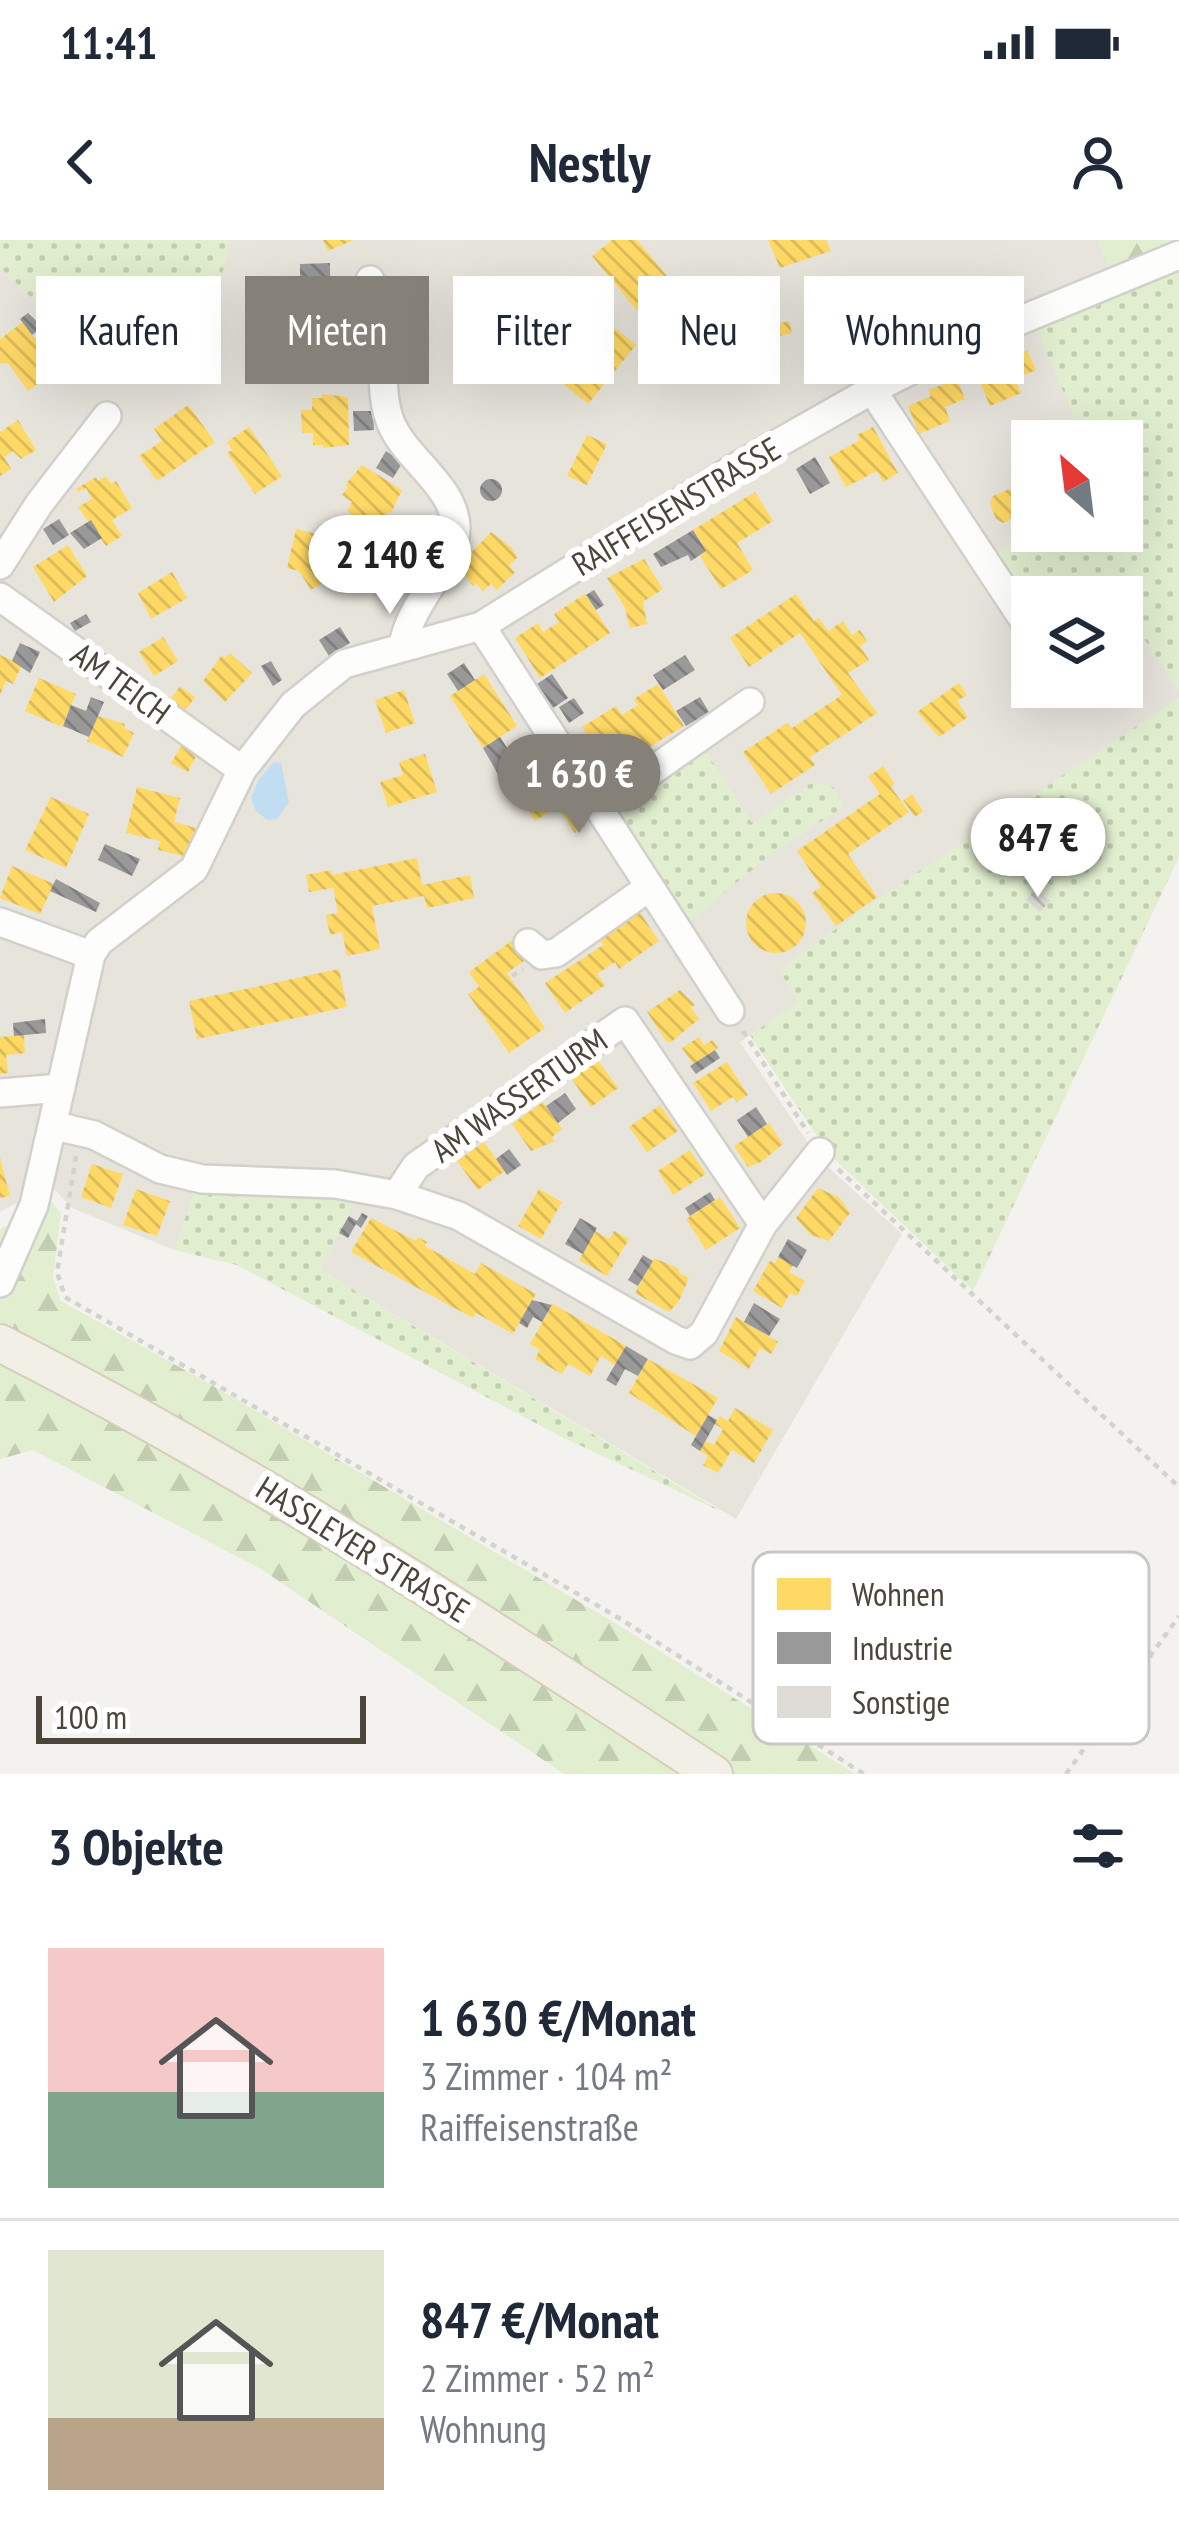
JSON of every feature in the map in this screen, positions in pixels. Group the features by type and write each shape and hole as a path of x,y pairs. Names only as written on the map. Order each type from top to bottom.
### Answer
{"main road":[{"name":"HASSLEYER STRASSE","path":"0,1343 276,1493 714,1774"}],"street":[{"name":"RAIFFEISENSTRASSE","path":"91,955 99,942 194,869 242,770 293,705 344,664 481,626 872,389 984,335 1179,255"},
{"path":"386,384 389,418 403,447 430,476 456,524 454,543 406,622 403,646"},
{"path":"872,389 1011,601"},
{"path":"0,565 39,503 107,416"},
{"name":"AM TEICH","path":"0,597 242,770"},
{"path":"481,626 730,1011"},
{"path":"599,808 750,702"},
{"path":"528,943 542,955 556,953 648,888"},
{"path":"0,922 91,955 61,1088 66,1128 0,1283"},
{"name":"AM WASSERTURM","path":"398,1195 416,1166 625,1021 764,1224"},
{"path":"0,1094 61,1088"},
{"name":"AM WASSERTURM","path":"66,1128 160,1169 202,1179 335,1184 398,1195 459,1216 690,1345 704,1333 764,1224 820,1152"}],"path":[{"path":"730,1011 820,1152 1179,1487"},
{"path":"66,1128 57,1273 65,1297 619,1618 753,1703"},
{"path":"1149,1658 1179,1616"},
{"path":"817,1744 864,1774"},
{"path":"1066,1774 1087,1744"}],"shaded area":[{"path":"230,240 1097,240 1120,290 1035,325 1076,420 1011,420 1011,545 995,554 1011,578 1011,708 1143,708 1143,638 1179,690 1179,698 780,970 800,1002 740,1042 818,1158 902,1234 736,1519 319,1269 355,1201 196,1190 174,1250 72,1208 50,1185 0,1212 0,267 36,302 36,384 221,384 221,276 202,276 221,269"}],"green space":[{"path":"0,240 230,240 221,280 221,276 36,276 36,302 0,267"},
{"path":"1097,240 1179,240 1179,246 1112,274"},
{"path":"1179,266 1179,690 1143,638 1143,576 1011,579 994,554 1011,545 1011,552 1143,552 1143,420 1076,420 1034,325"},
{"path":"1179,698 1179,857 973,1291 828,1153 750,1035 799,1002 779,970"},
{"path":"703,748 752,823 813,782 833,787 843,807 773,853 682,927 618,813"},
{"path":"195,1190 356,1201 319,1269 722,1512 560,1436 237,1265 174,1250"},
{"path":"51,1201 61,1213 53,1278 61,1301 615,1623 753,1710 753,1744 807,1744 855,1774 564,1774 261,1569 33,1450 0,1459 0,1229"}],"water":[{"path":"274,762 281,763 289,802 277,819 267,820 256,811 251,798"}],"building: Wohnen":[{"path":"323,240 354,240 328,251"},
{"path":"612,240 637,240 667,276 638,276 638,312 614,283 614,276 608,276 592,256"},
{"path":"768,240 826,240 831,251 780,268"},
{"path":"789,321 792,333 780,336 780,323"},
{"path":"23,322 36,340 38,384 28,391 8,363 0,364 0,339"},
{"path":"614,328 636,345 614,372"},
{"path":"1024,352 1036,370 1024,375"},
{"path":"563,384 604,384 588,404"},
{"path":"959,384 965,399 945,407 950,421 919,434 908,406 931,396 928,390"},
{"path":"981,384 1017,384 1021,393 990,406"},
{"path":"322,394 348,397 349,445 323,448 313,445 313,433 302,433 301,410 312,410 312,398 322,398"},
{"path":"188,405 215,442 157,481 139,456 162,441 154,429"},
{"path":"18,420 36,450 21,459 13,451 4,457 11,469 0,476 0,432"},
{"path":"249,427 282,476 255,494 227,453 232,450 227,442"},
{"path":"873,427 898,473 883,482 877,471 846,487 829,457"},
{"path":"587,435 607,444 587,485 567,476"},
{"path":"362,465 402,490 391,513 382,520 372,514 366,524 347,511 352,502 342,495"},
{"path":"106,476 111,484 116,481 132,508 112,520 122,536 106,546 78,507 92,499 86,488 76,489"},
{"path":"1011,488 1011,520 1003,523 996,519 990,503 993,496"},
{"path":"755,492 773,521 737,543 753,570 721,589 700,556 706,551 693,530"},
{"path":"414,518 439,534 416,571 391,555"},
{"path":"296,529 320,535 342,571 311,590 299,571 287,568"},
{"path":"491,532 517,558 509,566 515,572 497,590 491,584 483,591 458,566"},
{"path":"68,545 87,576 54,602 33,567"},
{"path":"644,559 663,589 643,602 647,624 630,628 625,608 607,578"},
{"path":"172,572 187,598 151,619 138,593"},
{"path":"585,594 610,633 540,678 515,638 538,623 543,632 559,622 554,614"},
{"path":"796,594 814,621 819,618 828,631 843,621 852,635 860,630 867,641 860,646 869,660 848,673 877,713 810,757 815,765 771,794 743,752 787,723 792,728 842,695 800,633 749,667 730,638"},
{"path":"163,637 178,661 154,676 139,652"},
{"path":"230,653 252,673 225,702 203,681 222,655 225,658"},
{"path":"0,655 22,665 13,684 6,681 0,695"},
{"path":"484,674 517,726 483,748 450,696"},
{"path":"39,678 76,694 62,727 25,711"},
{"path":"959,683 967,695 957,701 968,717 939,737 917,712"},
{"path":"658,684 684,726 610,771 582,727 616,706 622,715 638,705 634,699"},
{"path":"180,686 195,697 185,711 170,700"},
{"path":"404,690 415,723 386,733 375,700"},
{"path":"98,716 125,724 134,733 123,757 87,741"},
{"path":"181,746 197,754 188,772 171,763"},
{"path":"425,754 437,792 388,807 380,782 403,775 399,762"},
{"path":"538,760 585,826 575,833 558,806 535,821 509,780"},
{"path":"883,766 909,812 848,854 877,897 836,926 812,893 821,887 797,851 880,794 868,777"},
{"path":"137,787 180,798 174,822 196,828 188,857 158,850 160,841 126,833"},
{"path":"912,794 923,811 915,817 903,800"},
{"path":"51,797 89,814 66,868 25,850"},
{"path":"417,858 422,885 470,875 474,898 427,908 424,896 372,906 380,949 347,956 342,932 330,935 326,915 338,913 333,888 309,892 306,875 331,870 332,875"},
{"path":"12,866 54,884 40,914 0,898"},
{"path":"776,893 797,902 806,923 797,944 776,953 755,944 746,923 755,902"},
{"path":"639,911 659,941 619,969 615,962 597,974 605,985 565,1013 545,983 603,945 599,939"},
{"path":"514,939 527,959 507,973 545,1028 509,1053 468,994 479,987 469,972"},
{"path":"339,969 347,1007 197,1039 189,1001"},
{"path":"680,990 695,1005 691,1007 699,1019 671,1042 666,1041 647,1012"},
{"path":"24,1035 25,1053 6,1055 8,1073 0,1074 0,1037"},
{"path":"699,1037 704,1045 712,1040 718,1048 693,1064 682,1048"},
{"path":"597,1059 618,1088 591,1107 571,1078"},
{"path":"727,1062 748,1095 737,1102 733,1097 711,1111 693,1083"},
{"path":"543,1102 562,1129 552,1137 555,1141 531,1151 512,1124"},
{"path":"660,1105 678,1131 647,1152 629,1127"},
{"path":"769,1123 783,1144 748,1167 734,1146"},
{"path":"484,1142 505,1171 478,1190 457,1161"},
{"path":"690,1150 706,1174 673,1195 658,1171"},
{"path":"0,1158 10,1196 0,1198"},
{"path":"92,1164 123,1174 111,1208 81,1197"},
{"path":"818,1188 840,1198 850,1213 829,1241 811,1235 796,1218"},
{"path":"136,1189 170,1201 157,1236 123,1225"},
{"path":"539,1189 562,1202 541,1239 518,1226"},
{"path":"720,1197 740,1228 706,1250 686,1219"},
{"path":"371,1218 416,1241 418,1237 427,1242 425,1246 475,1274 481,1263 536,1294 513,1334 476,1313 473,1318 351,1252"},
{"path":"595,1231 609,1239 614,1231 629,1239 607,1276 579,1260"},
{"path":"778,1257 793,1265 789,1272 805,1281 797,1296 790,1293 782,1308 753,1291 770,1261 775,1263"},
{"path":"654,1258 689,1278 669,1312 635,1293"},
{"path":"553,1304 626,1346 615,1365 601,1356 590,1376 568,1364 562,1374 535,1359 540,1350 530,1344"},
{"path":"736,1317 778,1342 771,1354 760,1348 749,1369 719,1351"},
{"path":"648,1359 718,1398 696,1436 629,1393"},
{"path":"735,1408 773,1430 754,1463 732,1450 718,1473 703,1465 708,1456 700,1451 706,1441 714,1445 723,1429 715,1424 717,1420 720,1416 728,1421"}],"building: Industrie":[{"path":"330,263 330,276 300,276 300,264"},
{"path":"28,313 36,320 36,332 32,335 20,319"},
{"path":"353,411 373,411 374,430 354,431"},
{"path":"386,451 403,462 393,478 376,468"},
{"path":"815,457 830,483 810,494 796,469"},
{"path":"491,479 502,490 491,501 480,490"},
{"path":"403,515 413,521 397,546 387,540"},
{"path":"59,519 69,535 53,545 43,529"},
{"path":"91,520 102,538 84,549 70,533"},
{"path":"693,530 706,551 691,561 688,555 661,567 653,554"},
{"path":"594,590 604,605 596,610 586,595"},
{"path":"86,614 91,622 75,631 70,623"},
{"path":"340,627 350,643 329,656 319,640"},
{"path":"20,643 40,652 30,673 12,661"},
{"path":"685,655 695,670 663,690 653,675"},
{"path":"271,661 282,680 273,686 261,666"},
{"path":"464,663 475,680 458,691 447,674"},
{"path":"552,674 568,698 553,708 537,684"},
{"path":"91,697 104,702 89,737 63,726 71,705 86,711"},
{"path":"700,697 709,712 686,726 676,711"},
{"path":"574,698 584,713 569,723 559,707"},
{"path":"500,737 511,754 521,747 532,764 503,783 483,748"},
{"path":"105,844 140,859 132,876 98,860"},
{"path":"56,879 100,903 96,912 50,891"},
{"path":"45,1019 46,1033 14,1036 13,1023"},
{"path":"715,1050 720,1058 696,1074 690,1066"},
{"path":"565,1093 576,1109 558,1123 546,1106"},
{"path":"756,1107 767,1124 748,1137 737,1120"},
{"path":"509,1149 521,1165 507,1175 496,1159"},
{"path":"710,1192 715,1200 690,1216 685,1208"},
{"path":"362,1213 368,1216 361,1228 356,1224 348,1238 339,1233 349,1216 357,1221"},
{"path":"580,1218 597,1228 583,1254 565,1244"},
{"path":"788,1239 807,1250 797,1268 778,1257"},
{"path":"643,1255 653,1261 638,1286 628,1280"},
{"path":"532,1300 552,1305 542,1322 533,1317 527,1328 519,1323"},
{"path":"754,1303 780,1319 769,1336 744,1322"},
{"path":"626,1346 648,1359 638,1376 625,1369 616,1386 606,1380"},
{"path":"708,1415 717,1420 700,1451 691,1445"}],"building: Sonstige":[{"path":"1036,888 1050,901 1040,912 1026,900"}]}
